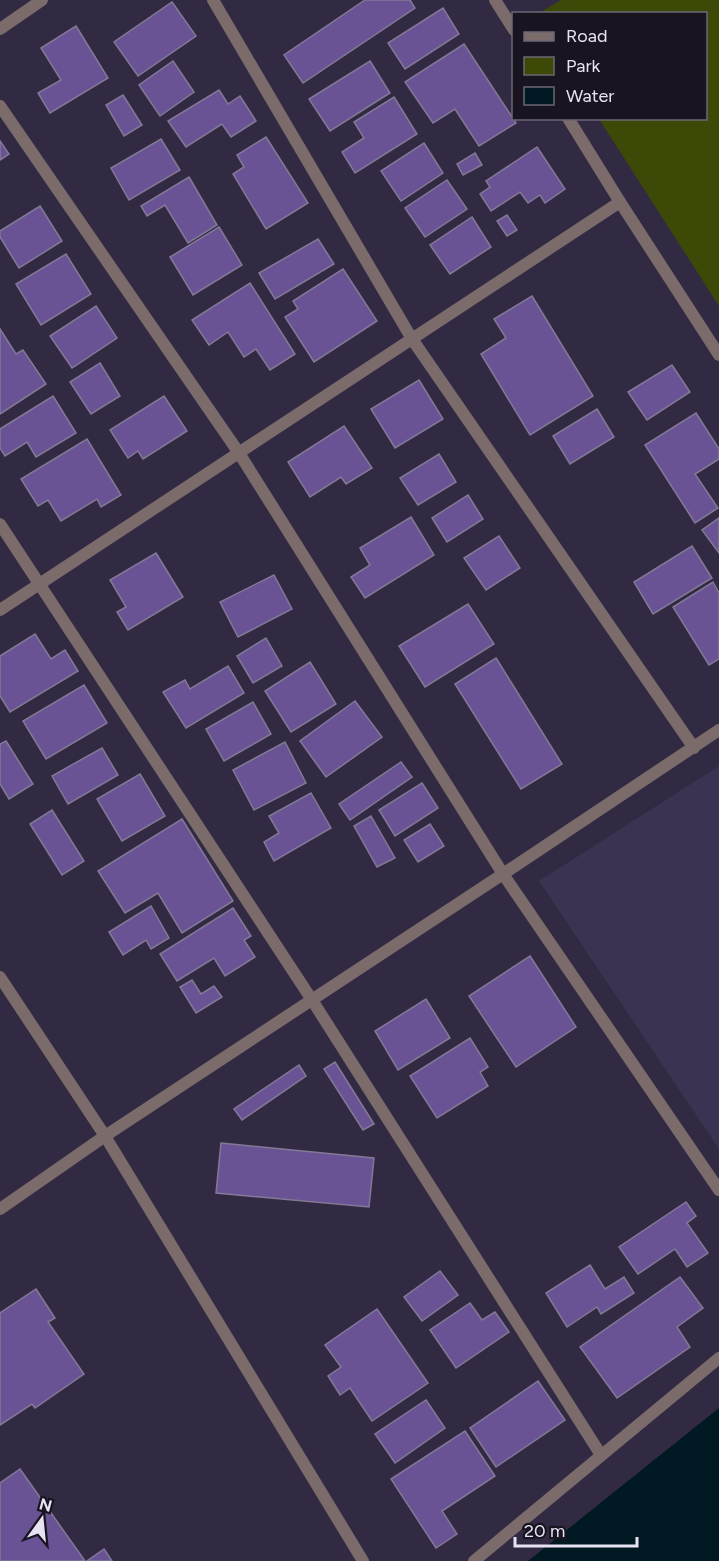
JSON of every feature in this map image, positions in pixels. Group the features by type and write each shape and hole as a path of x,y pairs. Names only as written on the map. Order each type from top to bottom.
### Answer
{"street":[{"path":"0,29 42,0"},
{"path":"213,0 412,339 694,748"},
{"path":"495,0 512,28"},
{"path":"0,106 239,453 503,874 719,1190"},
{"path":"569,120 719,355"},
{"path":"0,610 620,202"},
{"path":"0,524 312,1000 601,1455"},
{"path":"0,1209 105,1136 719,730"},
{"path":"0,977 105,1136 363,1561"},
{"path":"474,1561 719,1358"}],"shaded area":[{"path":"719,766 719,1149 539,881"}],"green space":[{"path":"561,0 719,0 719,306 600,120 707,120 707,12 541,12"}],"water":[{"path":"719,1408 719,1561 528,1561"}],"building":[{"path":"365,0 410,0 415,8 303,83 284,55"},
{"path":"172,2 196,36 138,76 114,42"},
{"path":"443,8 459,34 405,69 388,43"},
{"path":"76,26 108,78 50,113 38,93 61,80 41,48"},
{"path":"464,44 516,123 479,146 455,109 433,123 405,82"},
{"path":"173,61 194,92 160,116 139,85"},
{"path":"370,61 390,93 330,131 309,99"},
{"path":"219,90 228,104 240,96 256,121 231,137 222,124 186,147 168,121"},
{"path":"123,95 142,125 124,136 106,105"},
{"path":"394,97 417,134 355,173 342,152 364,138 354,122"},
{"path":"266,137 308,203 266,229 233,174 244,167 237,155"},
{"path":"161,139 180,170 129,200 111,168"},
{"path":"0,141 9,154 0,160"},
{"path":"424,143 443,173 401,201 381,171"},
{"path":"537,147 565,189 545,203 540,195 528,203 520,192 491,211 480,194 490,187 486,181"},
{"path":"475,153 482,165 463,175 457,164"},
{"path":"189,177 217,225 188,243 165,205 147,216 141,206"},
{"path":"447,180 467,209 425,237 405,208"},
{"path":"40,206 62,241 19,268 0,237 0,231"},
{"path":"507,215 517,230 507,236 497,221"},
{"path":"472,217 491,247 450,274 430,245"},
{"path":"219,227 242,265 193,295 170,257"},
{"path":"318,239 334,264 275,299 259,273"},
{"path":"66,254 91,294 41,325 16,284"},
{"path":"343,269 377,321 314,362 285,317 298,309 293,301"},
{"path":"250,283 295,354 270,370 256,349 244,357 228,332 209,345 192,320"},
{"path":"532,296 593,396 530,435 481,354 506,338 494,319"},
{"path":"96,306 117,338 72,368 50,336"},
{"path":"0,329 16,354 23,350 46,384 0,414"},
{"path":"100,363 120,396 91,414 70,382"},
{"path":"672,365 690,392 647,420 628,392"},
{"path":"419,380 443,419 395,448 371,409"},
{"path":"53,396 76,433 36,457 27,442 5,456 0,448 0,429"},
{"path":"164,396 187,431 143,459 138,451 128,458 110,430"},
{"path":"597,409 614,437 570,464 553,436"},
{"path":"696,413 719,449 719,459 695,474 718,508 695,523 645,445"},
{"path":"344,426 372,468 346,484 341,477 310,497 288,462"},
{"path":"87,439 121,495 101,507 97,499 61,521 48,500 38,506 21,479"},
{"path":"439,454 456,482 418,505 400,478"},
{"path":"468,495 483,519 447,542 432,518"},
{"path":"411,517 434,555 365,598 351,577 370,565 360,548"},
{"path":"719,518 719,553 702,530"},
{"path":"499,536 520,568 486,590 464,558"},
{"path":"692,546 712,578 653,614 634,582"},
{"path":"156,553 183,597 128,630 117,612 126,607 110,580"},
{"path":"274,575 292,609 238,637 220,602"},
{"path":"713,582 719,593 719,659 709,665 673,607"},
{"path":"468,604 494,644 425,687 399,646"},
{"path":"35,634 51,659 65,650 78,671 10,712 0,696 0,656"},
{"path":"266,638 282,666 253,683 237,656"},
{"path":"496,658 562,764 521,789 455,684"},
{"path":"310,662 336,704 291,732 265,691"},
{"path":"228,666 244,693 186,728 163,692 185,680 190,689"},
{"path":"84,685 107,723 46,759 23,721"},
{"path":"355,701 382,737 326,777 300,741"},
{"path":"253,702 271,734 224,761 206,729"},
{"path":"6,741 33,784 9,799 0,784 0,744"},
{"path":"285,742 306,783 254,810 233,770"},
{"path":"102,748 118,775 68,804 52,776"},
{"path":"401,762 412,777 350,820 339,804"},
{"path":"140,774 165,816 122,841 97,799"},
{"path":"422,783 438,808 395,836 379,810"},
{"path":"311,793 331,828 274,861 264,842 279,833 269,816"},
{"path":"52,810 84,861 62,875 30,824"},
{"path":"371,816 395,858 377,867 354,826"},
{"path":"182,819 233,901 182,933 158,893 125,913 98,871"},
{"path":"430,824 444,846 418,862 404,840"},
{"path":"151,906 169,938 151,949 146,940 123,955 109,932"},
{"path":"233,908 251,936 244,940 255,957 225,976 214,958 177,981 160,954"},
{"path":"530,956 576,1027 516,1067 469,996"},
{"path":"192,980 201,994 214,986 222,997 196,1013 180,987"},
{"path":"426,999 450,1038 398,1070 375,1031"},
{"path":"470,1038 488,1067 480,1072 488,1086 437,1118 410,1076"},
{"path":"335,1062 374,1124 363,1130 324,1069"},
{"path":"299,1065 306,1076 242,1120 234,1109"},
{"path":"221,1143 374,1158 369,1207 216,1193"},
{"path":"686,1202 696,1216 687,1223 708,1253 687,1267 675,1249 638,1274 619,1247"},
{"path":"590,1265 605,1289 624,1277 634,1293 601,1314 597,1307 567,1327 546,1293"},
{"path":"440,1271 458,1295 422,1321 404,1297"},
{"path":"680,1277 703,1308 677,1327 690,1347 617,1398 580,1347"},
{"path":"36,1289 55,1318 48,1322 84,1374 35,1408 32,1404 0,1425 0,1313"},
{"path":"470,1303 482,1320 495,1312 509,1332 456,1368 430,1330"},
{"path":"377,1309 428,1383 372,1421 350,1388 340,1395 328,1376 341,1367 325,1345"},
{"path":"538,1381 565,1420 496,1467 470,1428"},
{"path":"426,1400 445,1428 395,1463 375,1434"},
{"path":"465,1431 495,1476 442,1511 457,1534 436,1548 391,1479"},
{"path":"20,1469 85,1561 0,1561 0,1483"},
{"path":"104,1549 112,1561 87,1561"}]}
